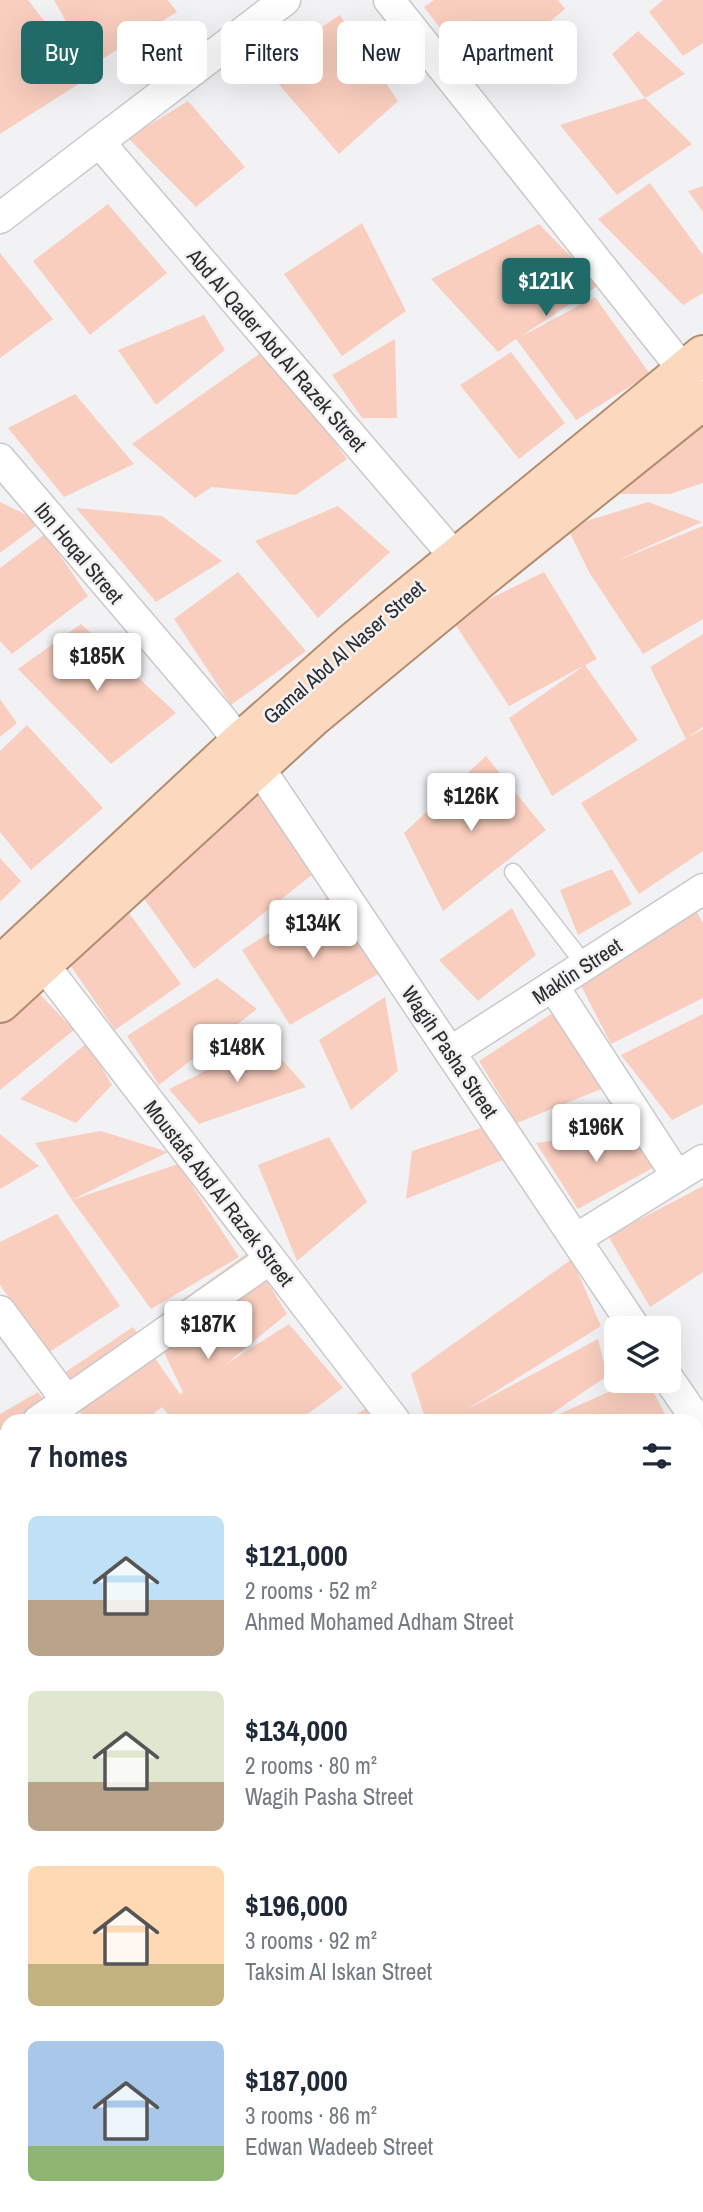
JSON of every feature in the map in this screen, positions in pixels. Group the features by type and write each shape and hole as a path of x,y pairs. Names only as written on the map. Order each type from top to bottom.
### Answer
{"main road":[{"name":"Gamal Abd Al Naser Street","path":"0,1003 43,964 249,754 455,557 698,380"},
{"name":"Gamal Abd Al Naser Street","path":"0,966 249,754 314,716 465,591 698,380"}],"street":[{"path":"0,218 285,0"},
{"path":"389,0 698,380"},
{"name":"Abd Al Qader Abd Al Razek Street","path":"99,142 455,557"},
{"name":"Ibn Hoqal Street","path":"0,459 249,754"},
{"name":"Wagih Pasha Street","path":"249,754 627,1316"},
{"name":"Maklin Street","path":"450,1052 702,891"},
{"name":"Moustafa Abd Al Razek Street","path":"43,964 390,1414"},
{"path":"553,986 677,1176"},
{"path":"576,1239 703,1160"},
{"path":"48,1414 270,1259"},
{"path":"0,1311 67,1401"},
{"path":"678,1393 693,1414"}],"lane":[{"path":"513,872 585,965"}],"building":[{"path":"0,0 28,0 44,21 21,21 21,84 79,84 0,134"},
{"path":"54,0 168,0 177,12 163,21 117,21 117,50 103,58 103,21 66,21"},
{"path":"434,0 558,0 565,9 551,21 439,21 439,27 424,7"},
{"path":"663,0 703,0 703,43 683,56 649,12"},
{"path":"340,15 344,21 337,21 337,84 387,84 398,101 339,154 279,84 323,84 323,26"},
{"path":"638,31 685,74 645,98 612,54"},
{"path":"645,98 692,144 617,195 560,125"},
{"path":"188,101 245,167 196,207 128,138"},
{"path":"650,183 703,255 703,293 683,305 598,219"},
{"path":"703,186 703,212 688,191"},
{"path":"108,204 167,273 90,335 33,261"},
{"path":"362,223 406,311 342,356 284,274"},
{"path":"539,224 599,285 520,337 595,297 650,374 576,420 516,339 498,352 431,279"},
{"path":"0,253 53,319 0,358"},
{"path":"204,315 225,350 156,405 118,350"},
{"path":"395,339 397,418 362,418 332,375"},
{"path":"265,350 347,459 296,495 212,487 195,498 132,444"},
{"path":"511,352 565,423 519,459 460,385"},
{"path":"75,394 134,464 64,497 8,428"},
{"path":"703,423 703,483 670,494 612,494"},
{"path":"0,502 41,522 0,553"},
{"path":"648,502 702,522 614,562 703,526 703,619 643,654 589,572 567,527"},
{"path":"338,506 390,552 318,618 255,541"},
{"path":"76,508 162,516 222,561 156,602"},
{"path":"45,534 88,596 12,654 0,641 0,568"},
{"path":"238,572 306,651 231,705 174,619"},
{"path":"544,572 597,659 509,706 451,618"},
{"path":"81,624 176,713 111,764 18,669"},
{"path":"703,634 703,727 687,738 703,729 703,851 639,894 581,803 686,739 650,667"},
{"path":"585,665 638,740 552,796 509,718"},
{"path":"0,699 17,723 0,737"},
{"path":"27,725 103,808 31,870 0,832 0,751"},
{"path":"486,756 546,830 443,911 404,833"},
{"path":"257,788 318,870 194,969 140,893"},
{"path":"0,858 21,881 0,902"},
{"path":"612,869 632,904 578,935 560,890"},
{"path":"333,894 385,970 290,1025 242,950"},
{"path":"512,908 536,955 478,1001 439,960"},
{"path":"696,911 703,923 703,998 611,1044 574,972"},
{"path":"129,913 181,984 115,1030 70,965"},
{"path":"217,978 257,1009 159,1085 127,1036"},
{"path":"35,989 74,1030 0,1090 0,1013"},
{"path":"385,997 398,1071 351,1110 319,1040"},
{"path":"551,1014 616,1083 517,1123 479,1061"},
{"path":"703,1014 703,1104 672,1120 621,1055"},
{"path":"266,1041 306,1087 199,1124 169,1089"},
{"path":"87,1043 112,1085 76,1123 20,1099"},
{"path":"487,1126 503,1160 406,1199 412,1151"},
{"path":"623,1130 658,1165 578,1209 536,1143"},
{"path":"101,1131 168,1152 72,1200 35,1143"},
{"path":"0,1134 39,1166 0,1189"},
{"path":"329,1137 367,1202 297,1261 258,1165"},
{"path":"178,1164 239,1257 151,1309 72,1200"},
{"path":"703,1186 703,1272 650,1307 608,1236"},
{"path":"57,1214 120,1306 48,1353 0,1285 0,1242"},
{"path":"249,1252 287,1314 226,1364 289,1324 343,1388 308,1414 168,1414 162,1407 153,1414 81,1414 64,1373 133,1327 180,1394 183,1392 150,1323"},
{"path":"572,1259 601,1326 466,1410 598,1339 604,1364 604,1378 551,1414 424,1414 411,1374"},
{"path":"38,1392 53,1414 0,1414"},
{"path":"606,1393 654,1393 665,1414 559,1414"},
{"path":"367,1408 370,1414 356,1414"}]}
